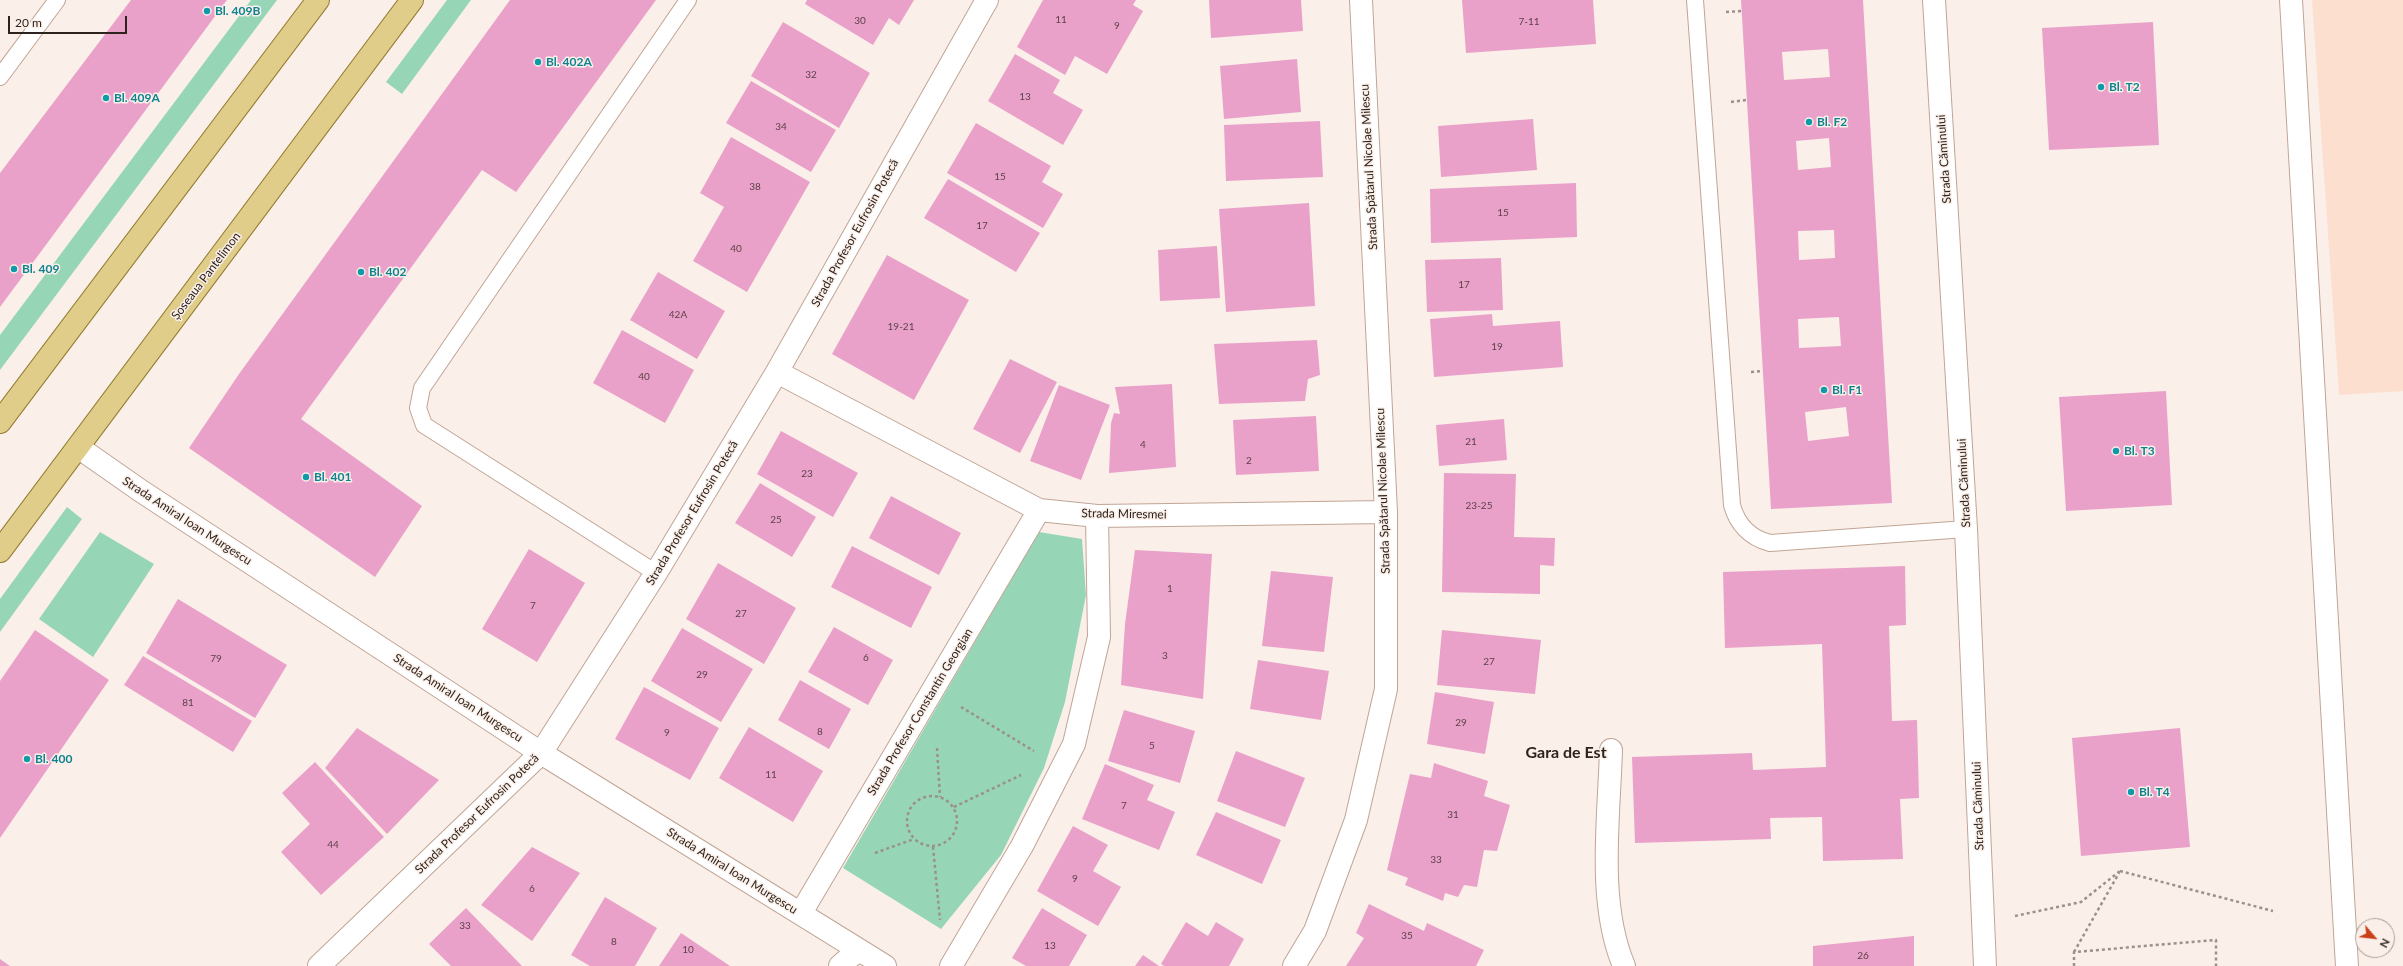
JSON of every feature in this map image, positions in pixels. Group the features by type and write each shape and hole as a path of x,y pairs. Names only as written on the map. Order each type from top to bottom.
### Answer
{"main road":[{"path":"0,422 318,0"},
{"name":"Șoseaua Pantelimon","path":"0,551 412,0"}],"street":[{"name":"Strada Profesor Eufrosin Potecă","path":"318,966 542,752 656,573 777,372 987,0"},
{"name":"Strada Spătarul Nicolae Milescu","path":"1294,966 1315,931 1356,820 1386,689 1386,512 1361,0"},
{"name":"Strada Căminului","path":"1934,0 1966,529 1985,966"},
{"path":"2291,0 2347,966"},
{"name":"Strada Miresmei","path":"777,372 1039,510 1097,516 1386,512"},
{"name":"Strada Amiral Ioan Murgescu","path":"78,447 141,491 542,752 885,966"},
{"name":"Strada Profesor Constantin Georgian","path":"801,914 1039,510"},
{"path":"951,966 1022,846 1056,765 1074,744 1099,637 1097,516"},
{"path":"1611,750 1607,889 1612,927 1617,950 1624,966"},
{"path":"840,966 858,950"}],"lane":[{"path":"0,77 57,0"},
{"path":"656,573 424,425 418,408 422,388 688,0"},
{"path":"1695,0 1732,505 1737,518 1751,534 1770,542 1966,529"}],"path":[{"path":"933,690 1056,765"},
{"path":"954,807 1056,765"},
{"path":"929,796 940,797 954,807 958,820 955,833 946,843 933,847 923,845 914,839 908,829 907,818 911,808 919,800 929,796"},
{"path":"933,847 940,926"},
{"path":"1983,924 2081,902 2120,871"},
{"path":"2120,871 2273,911"},
{"path":"2074,966 2074,952 2120,871"},
{"path":"2074,952 2216,940 2216,966"}],"shaded area":[{"path":"2312,0 2403,0 2403,391 2339,395"}],"green space":[{"path":"251,0 277,0 0,370 0,335"},
{"path":"447,0 471,0 402,94 386,82"},
{"path":"67,507 82,519 0,632 0,599"},
{"path":"100,532 154,564 93,657 39,619"},
{"path":"1039,532 1082,539 1086,595 1065,702 1044,768 1001,855 941,929 843,868"}],"building":[{"name":"Bl. 409A","path":"131,0 227,0 0,307 0,173"},
{"path":"510,0 656,0 516,192 482,170 301,419 422,506 375,577 189,448 239,374"},
{"path":"807,0 914,0 899,25 889,18 873,45 805,4"},
{"path":"1043,0 1136,0 1133,5 1143,11 1107,74 1075,56 1065,75 1017,47"},
{"path":"1209,0 1301,0 1303,31 1211,38"},
{"path":"1462,0 1593,0 1596,44 1466,53"},
{"path":"1741,0 1863,0 1892,503 1771,509","holes":["1828,49 1830,77 1784,80 1782,52","1829,138 1831,167 1798,170 1796,141","1834,230 1835,258 1799,260 1798,231","1839,317 1841,346 1799,348 1798,319","1846,407 1849,436 1808,441 1805,412"]},
{"path":"783,22 870,73 839,128 751,76"},
{"name":"Bl. T2","path":"2153,22 2159,145 2049,150 2042,28"},
{"path":"1015,54 1060,80 1053,93 1083,110 1063,145 988,101"},
{"path":"1297,59 1301,112 1224,119 1220,66"},
{"path":"751,81 836,130 811,172 726,123"},
{"path":"1533,119 1537,170 1441,177 1438,126"},
{"path":"1320,121 1323,177 1226,181 1224,125"},
{"path":"976,123 1051,166 1042,182 1063,194 1043,228 947,173"},
{"path":"731,137 810,182 747,292 693,261 724,207 700,193"},
{"path":"948,179 1040,233 1016,272 924,218"},
{"path":"1576,183 1577,237 1431,243 1430,189"},
{"path":"1309,203 1315,306 1226,312 1219,209"},
{"path":"1217,246 1220,298 1160,301 1158,250"},
{"path":"887,255 969,300 914,400 832,354"},
{"path":"1501,258 1503,310 1427,312 1425,260"},
{"path":"658,272 725,311 697,359 630,320"},
{"path":"1492,314 1493,326 1560,321 1563,367 1434,377 1430,319"},
{"path":"622,330 694,370 665,423 593,383"},
{"path":"1317,340 1320,375 1308,379 1305,401 1219,404 1214,344"},
{"path":"1010,359 1057,382 1020,453 973,429"},
{"path":"1172,384 1176,467 1109,473 1111,423 1114,413 1120,414 1115,387"},
{"path":"1059,385 1110,405 1081,480 1030,461"},
{"name":"Bl. T3","path":"2166,391 2172,505 2066,511 2059,397"},
{"path":"1316,416 1319,471 1236,475 1233,420"},
{"path":"1504,419 1507,460 1439,466 1436,425"},
{"path":"781,431 858,473 833,517 757,474"},
{"path":"1444,473 1516,474 1514,537 1555,538 1554,566 1540,565 1540,594 1442,592"},
{"path":"760,483 816,517 792,557 735,523"},
{"path":"891,496 961,533 939,575 869,538"},
{"path":"852,546 932,587 911,628 831,587"},
{"path":"529,549 585,583 537,662 482,629"},
{"path":"1135,550 1212,554 1203,699 1121,685 1125,624"},
{"path":"718,563 796,608 764,664 686,619"},
{"path":"1905,566 1906,625 1889,626 1892,721 1917,720 1919,798 1900,799 1903,859 1823,861 1822,817 1770,818 1771,839 1635,843 1632,757 1752,753 1753,770 1826,767 1822,644 1725,648 1723,572"},
{"path":"1271,571 1333,577 1324,652 1262,646"},
{"path":"178,599 287,665 255,718 146,653"},
{"path":"834,627 893,660 868,705 808,672"},
{"path":"682,628 753,669 721,722 651,681"},
{"name":"Bl. 400","path":"35,630 109,680 0,838 0,681"},
{"path":"1442,630 1541,640 1535,694 1437,685"},
{"path":"143,656 252,721 233,752 124,685"},
{"path":"1258,660 1329,671 1321,720 1250,709"},
{"path":"800,680 851,709 829,749 778,720"},
{"path":"644,687 719,728 690,780 615,739"},
{"path":"1435,692 1494,702 1485,754 1427,744"},
{"path":"1124,710 1195,731 1180,783 1108,761"},
{"path":"749,727 823,771 793,822 719,778"},
{"path":"357,728 439,780 387,834 325,768"},
{"name":"Bl. T4","path":"2180,728 2190,847 2081,856 2072,738"},
{"path":"1236,751 1305,778 1285,827 1217,801"},
{"path":"315,762 384,837 321,895 281,852 310,824 282,793"},
{"path":"1434,763 1488,781 1484,796 1510,805 1497,851 1484,850 1477,887 1464,885 1458,897 1445,893 1443,901 1405,885 1408,878 1387,870 1410,774 1431,778"},
{"path":"1105,764 1154,785 1147,800 1175,812 1159,850 1082,819"},
{"path":"1216,812 1281,840 1262,884 1196,855"},
{"path":"1073,826 1108,845 1093,871 1121,887 1098,926 1037,891"},
{"path":"532,847 580,873 532,941 481,905"},
{"path":"605,897 657,928 635,966 590,966 571,955"},
{"path":"1369,904 1424,931 1427,923 1484,950 1476,966 1346,966 1364,938 1356,933"},
{"path":"466,908 522,966 451,966 429,944"},
{"path":"1042,908 1087,935 1069,966 1026,966 1012,958"},
{"path":"1186,922 1208,936 1216,922 1244,939 1229,966 1164,966 1161,964"},
{"path":"681,933 730,966 659,966"},
{"path":"1914,936 1914,966 1813,966 1813,946"},
{"path":"1143,955 1159,966 1135,966"},
{"path":"0,959 10,966 0,966"}],"place":[{"name":"Bl. 409B","path":"207,11"},
{"name":"Bl. 402A","path":"538,62"},
{"name":"Bl. T2","path":"2101,87"},
{"name":"Bl. 409A","path":"106,98"},
{"name":"Bl. F2","path":"1809,122"},
{"name":"Bl. 409","path":"14,269"},
{"name":"Bl. 402","path":"361,272"},
{"name":"Bl. F1","path":"1824,390"},
{"name":"Bl. T3","path":"2116,451"},
{"name":"Bl. 401","path":"306,477"},
{"name":"Bl. 400","path":"27,759"},
{"name":"Bl. T4","path":"2131,792"}],"district":[{"name":"Gara de Est","path":"1566,753"}]}
